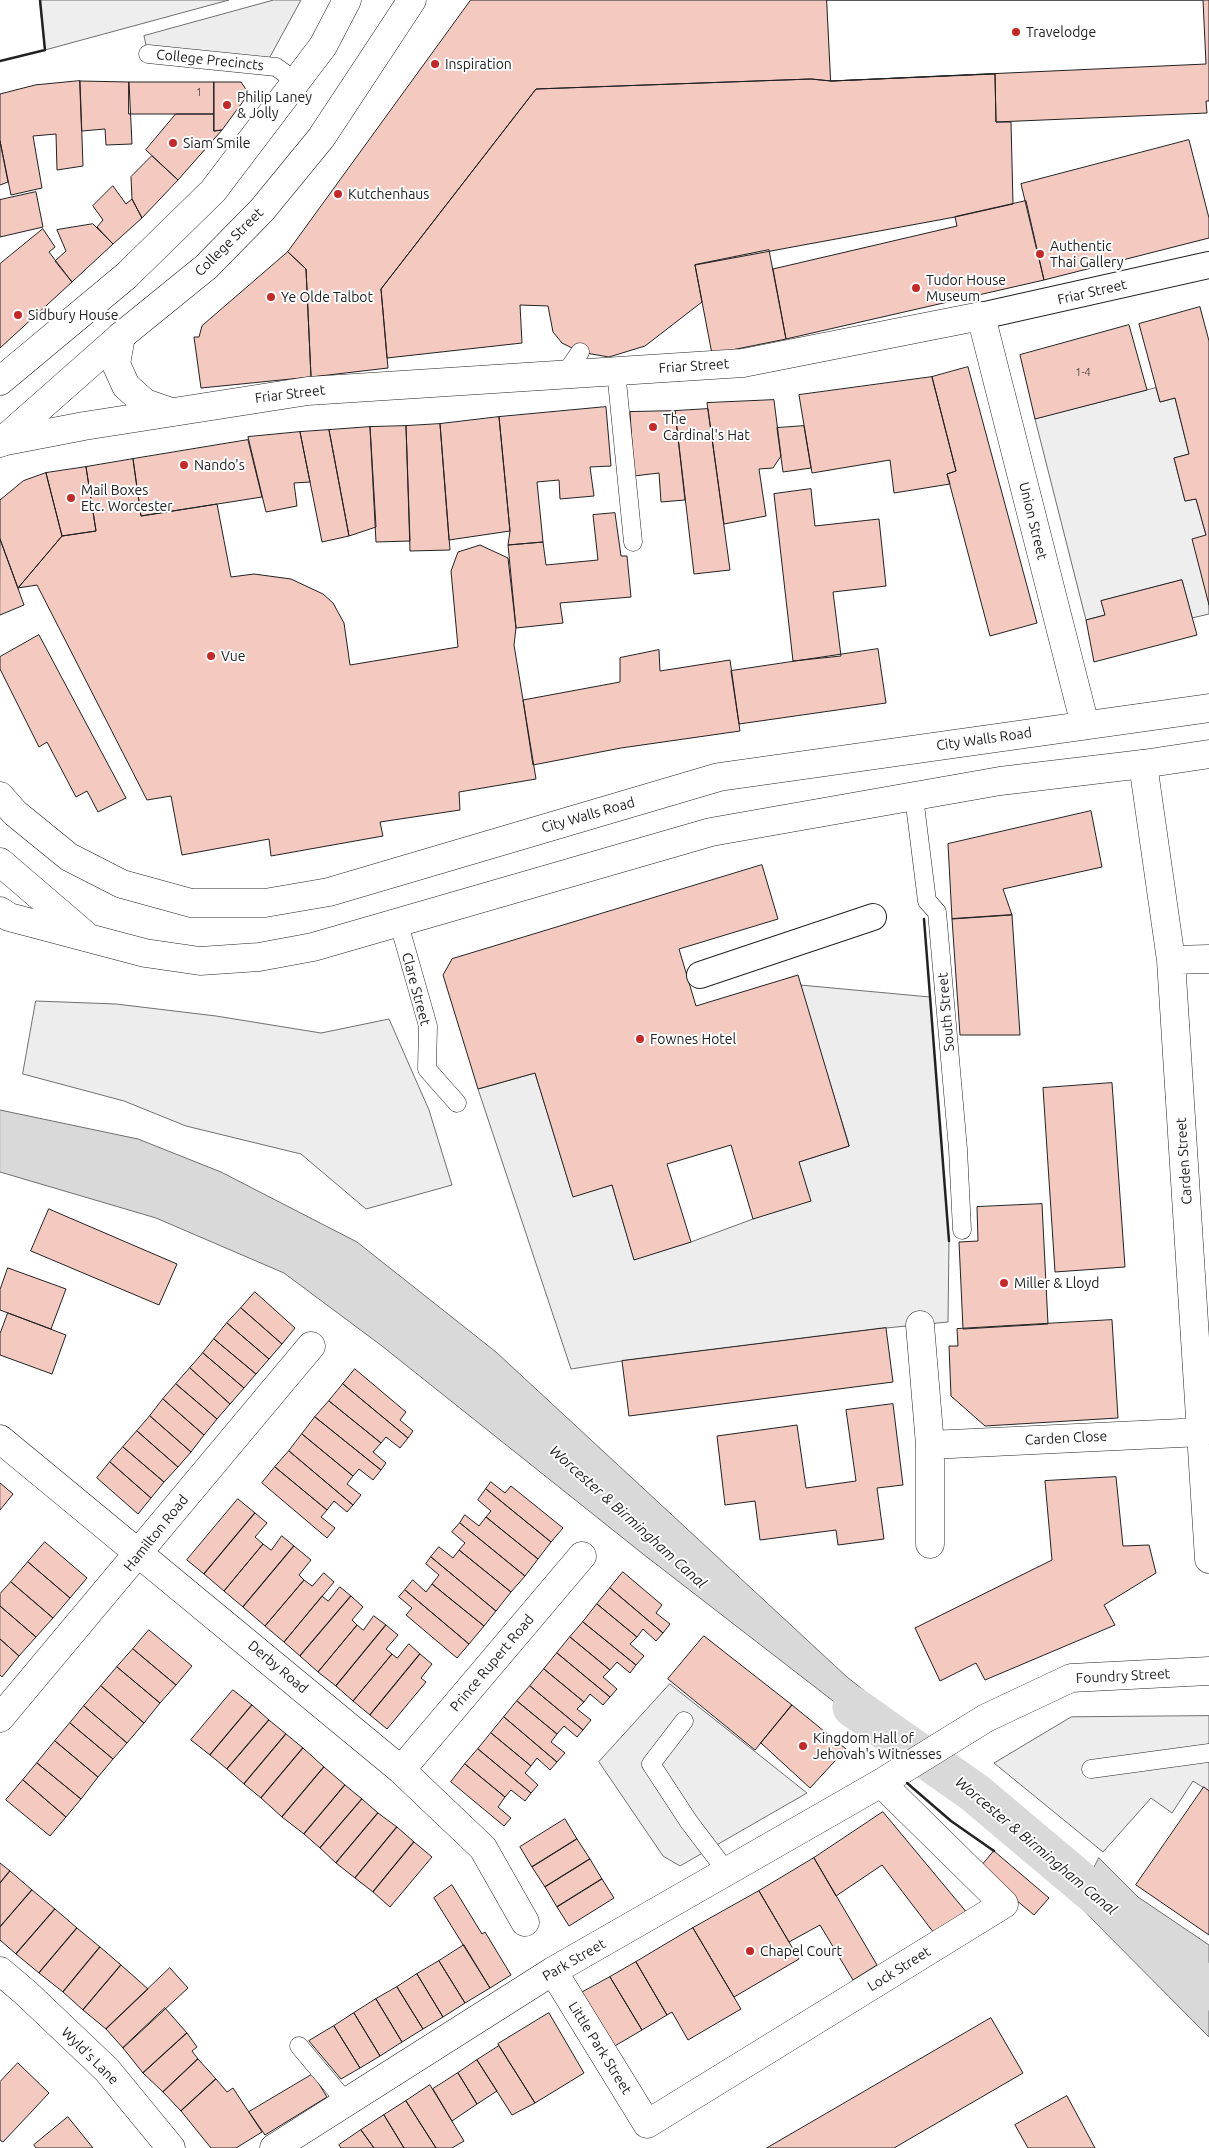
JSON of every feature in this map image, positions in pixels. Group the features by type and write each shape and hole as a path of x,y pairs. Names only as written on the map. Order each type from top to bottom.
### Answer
{"street":[{"path":"0,381 126,276 213,191 323,46 347,0"},
{"name":"College Street","path":"0,442 121,336 206,267 262,210 321,138 412,0"},
{"name":"Friar Street","path":"0,442 84,426 308,390 743,362 981,316 1209,266"},
{"name":"Union Street","path":"981,316 1085,725"},
{"name":"Friar Street","path":"121,336 116,364 126,386 145,403 171,412"},
{"name":"City Walls Road","path":"0,796 15,813 69,857 122,884 191,903 265,904 329,892 719,777 1209,708"},
{"path":"0,911 9,917 88,936 145,953 200,961 259,957 313,948 711,832 1000,781 1209,754"},
{"name":"Carden Street","path":"1143,764 1171,960 1209,1559"},
{"path":"0,862 88,936"},
{"path":"700,975 874,917"},
{"path":"1171,960 1209,959"},
{"path":"920,1325 930,1445 930,1544"},
{"name":"Hamilton Road","path":"0,1718 140,1553 220,1453 311,1346"},
{"name":"Carden Close","path":"930,1445 1202,1432"},
{"name":"Derby Road","path":"0,1439 401,1770 483,1848 525,1922"},
{"name":"Prince Rupert Road","path":"401,1770 582,1556"},
{"name":"Foundry Street","path":"881,1783 986,1718 1071,1678 1209,1671"},
{"name":"Park Street","path":"274,2148 553,1971 881,1783"},
{"name":"Lock Street","path":"646,2124 1004,1904 881,1783"},
{"name":"Wyld's Lane","path":"0,1971 107,2070 171,2148"},
{"name":"Little Park Street","path":"553,1971 646,2124"}],"lane":[{"name":"College Precincts","path":"148,54 276,68 297,82"},
{"path":"564,374 580,352"},
{"path":"616,371 633,542"},
{"name":"South Street","path":"914,797 928,901 937,912 958,1149 962,1230"},
{"name":"Clare Street","path":"399,924 428,1026 427,1069 457,1103"},
{"path":"684,1721 651,1764 688,1822 726,1872"},
{"path":"1091,1769 1209,1753"},
{"path":"298,2046 346,2102"}],"shaded area":[{"path":"40,0 229,0 45,50"},
{"path":"274,0 301,0 265,66 148,54 144,36"},
{"path":"1156,388 1160,402 1175,398 1189,454 1174,458 1185,501 1196,499 1206,535 1209,614 1192,618 1182,580 1102,601 1105,615 1086,620 1035,419"},
{"path":"800,985 930,997 949,1241 948,1322 886,1328 571,1369 478,1089 535,1073 573,1196 612,1185 634,1259 691,1242 753,1219 799,1162 849,1146"},
{"path":"36,1001 116,1004 216,1016 321,1033 389,1019 429,1110 452,1185 366,1209 301,1154 186,1126 124,1101 23,1074"},
{"path":"670,1684 807,1793 680,1866 663,1856 599,1762"},
{"path":"1209,1716 1209,1791 1193,1781 1172,1813 1151,1798 1103,1852 994,1763 1071,1717"}],"water":[{"path":"0,1110 138,1139 221,1172 357,1242 496,1352 847,1677 915,1731 894,1742 859,1721 643,1554 382,1346 284,1273 156,1218 0,1172"},
{"path":"1099,1858 1138,1897 1209,1945 1209,2037 1076,1903"}],"building":[{"path":"471,0 1209,0 1209,101 1206,101 1207,113 996,122 995,74 831,81 811,79 536,89 381,289 388,368 311,377 306,269 288,252"},
{"name":"Travelodge","path":"827,0 1203,0 1206,64 831,81"},
{"path":"995,74 996,122 1011,122 1013,204 955,217 695,265 702,302 645,346 609,357 580,352 562,343 553,332 548,306 520,305 522,343 387,358 381,289 536,89 811,79 831,81"},
{"path":"80,81 83,166 57,170 56,134 33,136 42,188 11,195 0,141 0,94 35,85"},
{"path":"80,81 129,82 132,144 106,145 105,129 82,131"},
{"path":"129,82 214,82 214,114 129,114"},
{"name":"Philip Laney & Jolly","path":"214,82 241,82 247,91 247,96 222,130 214,131"},
{"path":"176,114 214,114 214,131 222,130 178,180 146,150"},
{"path":"1189,140 1209,218 1209,238 1044,280 1021,184"},
{"path":"0,141 8,182 0,185"},
{"path":"152,156 178,180 142,218 132,199 131,177"},
{"path":"113,186 126,204 132,199 142,218 113,244 97,227 103,220 93,206"},
{"path":"36,192 43,227 0,237 0,200"},
{"path":"1026,201 1044,280 786,339 773,269 957,226 955,217"},
{"path":"93,224 113,244 72,282 55,261 66,251 57,230"},
{"name":"Sidbury House","path":"43,229 55,247 49,252 72,282 0,348 0,264"},
{"path":"769,250 786,339 712,354 695,265"},
{"name":"Ye Olde Talbot","path":"288,252 306,269 311,377 201,388 194,337 199,337 202,326"},
{"path":"1200,307 1209,341 1209,605 1192,539 1206,535 1196,499 1185,501 1174,458 1189,454 1175,398 1160,402 1139,324"},
{"path":"1129,325 1147,390 1035,419 1020,355"},
{"path":"968,367 1037,623 990,636 947,474 956,471 932,377"},
{"path":"932,377 956,471 947,474 950,484 894,493 890,460 812,473 799,395"},
{"path":"774,400 781,456 773,468 759,469 766,516 724,524 707,403"},
{"path":"606,407 611,466 590,467 594,496 560,499 559,480 537,482 543,542 508,545 510,531 499,417"},
{"path":"708,409 730,570 694,574 675,411"},
{"path":"675,411 685,500 661,502 659,473 634,476 630,412"},
{"path":"499,417 510,531 449,540 440,424"},
{"path":"440,424 450,550 410,551 406,426"},
{"path":"406,426 410,541 376,542 370,427"},
{"path":"804,426 811,468 783,472 777,428"},
{"path":"370,427 376,527 349,536 329,430"},
{"path":"329,430 349,536 322,542 300,432"},
{"path":"300,432 310,482 294,483 297,506 266,512 248,437"},
{"path":"248,440 262,497 141,516 133,459"},
{"name":"Vue","path":"133,459 141,516 217,504 231,577 254,574 291,579 323,594 333,603 344,623 350,665 458,647 451,571 458,552 480,545 508,558 516,628 514,645 536,779 459,792 460,810 380,822 383,836 271,856 269,839 182,855 171,796 147,800 37,585 18,588 62,536 96,531 86,467"},
{"name":"Mail Boxes Etc. Worcester","path":"86,467 96,531 62,536 46,473"},
{"path":"46,473 62,536 18,588 0,539 0,500 23,481"},
{"path":"811,489 815,526 879,519 886,586 833,592 841,656 793,661 774,494"},
{"path":"615,513 621,556 627,556 631,597 560,603 563,623 516,628 508,545 543,542 546,565 598,560 593,515"},
{"path":"0,539 24,605 0,615"},
{"path":"1182,580 1197,635 1094,662 1086,620 1105,615 1101,601"},
{"path":"39,635 126,798 98,812 87,791 76,797 47,742 39,747 0,669 0,657"},
{"path":"878,649 886,703 739,724 731,671"},
{"path":"659,650 660,671 730,660 740,731 621,748 533,765 523,700 620,682 620,658"},
{"path":"1091,811 1102,867 1003,889 1012,915 952,919 948,844"},
{"name":"Fownes Hotel","path":"762,865 778,919 679,949 696,1006 798,975 849,1146 799,1162 811,1201 753,1219 731,1145 667,1164 691,1242 634,1260 612,1185 573,1197 535,1073 478,1089 443,975 452,959"},
{"path":"1012,915 1020,1035 960,1035 952,919"},
{"path":"1112,1083 1125,1267 1055,1272 1043,1088"},
{"name":"Miller & Lloyd","path":"1042,1204 1048,1324 963,1329 959,1242 978,1241 977,1207"},
{"path":"49,1209 177,1264 159,1305 31,1251"},
{"path":"8,1268 66,1289 51,1329 0,1310 0,1290"},
{"path":"255,1292 295,1328 282,1344 241,1308"},
{"path":"241,1308 282,1344 269,1359 227,1323"},
{"path":"8,1313 66,1335 52,1374 0,1355 0,1334"},
{"path":"1112,1320 1118,1418 985,1426 951,1396 949,1346 958,1346 957,1329"},
{"path":"227,1323 269,1359 256,1374 214,1339"},
{"path":"886,1328 893,1382 629,1416 622,1361"},
{"path":"214,1339 256,1374 244,1388 203,1353"},
{"path":"203,1353 244,1388 230,1404 190,1368"},
{"path":"190,1368 230,1404 217,1419 176,1384"},
{"path":"355,1369 406,1412 400,1420 413,1431 408,1438 343,1384"},
{"path":"176,1384 217,1419 204,1435 163,1399"},
{"path":"343,1384 408,1438 400,1448 386,1437 381,1443 329,1401"},
{"path":"163,1399 204,1435 191,1452 150,1416"},
{"path":"329,1401 381,1443 373,1452 386,1463 381,1470 315,1417"},
{"path":"893,1404 903,1485 877,1488 884,1539 838,1545 836,1530 760,1540 755,1501 725,1505 717,1436 797,1425 806,1488 856,1481 846,1410"},
{"path":"150,1416 191,1452 178,1467 137,1431"},
{"path":"315,1417 381,1470 373,1480 359,1469 353,1476 302,1434"},
{"path":"137,1431 178,1467 164,1482 123,1447"},
{"path":"302,1434 353,1476 347,1484 361,1495 353,1505 289,1451"},
{"path":"123,1447 164,1482 151,1498 110,1462"},
{"path":"289,1451 353,1505 347,1512 334,1501 327,1510 275,1467"},
{"path":"110,1462 151,1498 138,1514 97,1478"},
{"path":"275,1467 327,1510 321,1517 335,1528 327,1538 262,1483"},
{"path":"1116,1477 1123,1546 1149,1545 1156,1573 1104,1605 1115,1625 985,1680 976,1663 940,1681 915,1628 1052,1560 1045,1481"},
{"path":"491,1482 505,1493 511,1486 563,1528 551,1542 486,1489"},
{"path":"0,1483 13,1494 0,1510"},
{"path":"486,1489 551,1542 538,1559 486,1517 491,1511 478,1500"},
{"path":"238,1499 255,1513 204,1574 187,1560"},
{"path":"255,1513 267,1523 255,1537 263,1544 224,1591 204,1574"},
{"path":"465,1515 479,1526 486,1517 538,1559 525,1576 460,1523"},
{"path":"460,1523 525,1576 511,1592 459,1550 465,1543 452,1532"},
{"path":"282,1536 294,1546 243,1607 224,1591 263,1544 271,1550"},
{"path":"45,1542 87,1578 70,1598 28,1562"},
{"path":"294,1546 311,1560 299,1575 304,1580 265,1626 243,1607"},
{"path":"439,1547 453,1558 459,1550 511,1592 496,1611 431,1557"},
{"path":"431,1557 496,1611 484,1626 432,1584 439,1575 426,1564"},
{"path":"28,1562 70,1598 53,1618 11,1582"},
{"path":"623,1572 662,1605 656,1613 670,1624 663,1633 610,1588"},
{"path":"324,1573 334,1582 284,1642 265,1626 304,1580 312,1586"},
{"path":"413,1580 426,1592 432,1584 484,1626 469,1644 405,1590"},
{"path":"11,1582 53,1618 36,1637 0,1606 0,1594"},
{"path":"340,1587 351,1596 300,1656 284,1642 322,1596 328,1601"},
{"path":"610,1588 663,1633 656,1641 643,1629 637,1637 597,1604"},
{"path":"405,1590 469,1644 457,1658 406,1615 412,1608 399,1597"},
{"path":"351,1596 363,1607 352,1620 357,1625 318,1672 300,1656"},
{"path":"597,1604 637,1637 630,1644 644,1656 636,1665 583,1622"},
{"path":"0,1606 36,1637 19,1656 0,1639"},
{"path":"374,1616 386,1625 336,1686 318,1672 357,1625 363,1630"},
{"path":"583,1622 636,1665 630,1673 617,1662 610,1670 570,1637"},
{"path":"386,1625 398,1635 386,1649 392,1654 353,1701 336,1686"},
{"path":"149,1630 192,1666 176,1685 133,1649"},
{"path":"704,1636 792,1705 755,1750 668,1679"},
{"path":"570,1637 610,1670 603,1677 617,1689 610,1697 557,1653"},
{"path":"0,1639 19,1656 2,1677 0,1675"},
{"path":"409,1644 420,1654 370,1715 353,1701 392,1654 397,1658"},
{"path":"133,1649 176,1685 160,1703 117,1667"},
{"path":"557,1653 610,1697 603,1705 590,1694 584,1702 544,1669"},
{"path":"420,1654 432,1664 421,1678 426,1682 387,1729 370,1715"},
{"path":"117,1667 160,1703 144,1723 101,1686"},
{"path":"544,1669 584,1702 577,1709 591,1720 583,1730 530,1686"},
{"path":"101,1686 144,1723 127,1743 84,1706"},
{"path":"530,1686 583,1730 577,1737 564,1726 557,1734 517,1701"},
{"path":"233,1690 252,1705 210,1755 191,1740"},
{"path":"517,1701 557,1734 551,1742 565,1753 557,1762 504,1717"},
{"path":"252,1705 269,1720 227,1769 210,1755"},
{"name":"Kingdom Hall of Jehovah's Witnesses","path":"792,1705 846,1749 810,1788 761,1743"},
{"path":"84,1706 127,1743 113,1759 70,1723"},
{"path":"504,1717 557,1762 550,1770 537,1758 531,1766 491,1733"},
{"path":"269,1720 286,1734 244,1784 227,1769"},
{"path":"70,1723 113,1759 98,1777 55,1741"},
{"path":"491,1733 531,1766 525,1773 538,1785 531,1793 478,1749"},
{"path":"286,1734 303,1748 261,1798 244,1784"},
{"path":"55,1741 98,1777 81,1799 37,1763"},
{"path":"303,1748 324,1767 282,1817 261,1798"},
{"path":"478,1749 531,1793 525,1801 511,1790 505,1797 465,1764"},
{"path":"37,1763 81,1799 66,1817 23,1780"},
{"path":"465,1764 505,1797 498,1807 511,1818 504,1826 451,1782"},
{"path":"324,1767 345,1785 304,1834 282,1817"},
{"path":"23,1780 66,1817 50,1836 6,1800"},
{"path":"345,1785 362,1799 320,1848 304,1834"},
{"path":"1204,1787 1209,1791 1209,1935 1136,1885"},
{"path":"362,1799 378,1813 336,1863 320,1848"},
{"path":"883,1812 968,1914 937,1937 882,1865 836,1896 814,1858"},
{"path":"378,1813 397,1827 355,1878 336,1863"},
{"path":"565,1819 577,1839 532,1867 520,1847"},
{"path":"397,1827 414,1842 373,1892 355,1878"},
{"path":"577,1839 590,1859 545,1887 532,1867"},
{"path":"414,1842 432,1857 390,1907 373,1892"},
{"path":"994,1851 1049,1898 1034,1915 979,1869"},
{"path":"814,1858 877,1965 853,1980 820,1925 789,1942 759,1891"},
{"path":"590,1859 602,1879 557,1907 545,1887"},
{"path":"0,1863 10,1871 0,1883"},
{"path":"10,1871 32,1890 0,1927 0,1883"},
{"path":"602,1879 614,1898 569,1926 557,1907"},
{"path":"452,1885 482,1934 485,1932 511,1975 490,1988 434,1898"},
{"path":"32,1890 55,1909 16,1954 0,1940 0,1927"},
{"name":"Chapel Court","path":"759,1891 799,1959 734,1997 693,1928"},
{"path":"55,1909 77,1928 39,1973 16,1954"},
{"path":"77,1928 100,1947 63,1992 39,1973"},
{"path":"693,1928 741,2009 688,2040 672,2012 667,2015 636,1962"},
{"path":"464,1945 490,1988 465,2003 439,1961"},
{"path":"100,1947 121,1965 83,2010 63,1992"},
{"path":"439,1961 465,2003 443,2017 417,1974"},
{"path":"636,1962 667,2015 642,2030 610,1977"},
{"path":"121,1965 148,1989 106,2029 83,2010"},
{"path":"170,1968 188,1988 123,2048 106,2029"},
{"path":"417,1974 443,2017 423,2029 397,1987"},
{"path":"610,1977 642,2030 613,2047 581,1993"},
{"path":"397,1987 423,2029 402,2042 376,1999"},
{"path":"376,1999 402,2042 380,2056 354,2013"},
{"path":"165,2008 187,2033 143,2073 123,2048"},
{"path":"354,2013 380,2056 360,2068 334,2026"},
{"path":"549,2013 584,2073 535,2103 498,2044"},
{"path":"991,2018 1023,2073 894,2148 767,2148"},
{"path":"334,2026 360,2068 341,2079 309,2041"},
{"path":"187,2033 197,2047 192,2051 198,2059 163,2092 143,2073"},
{"path":"499,2046 535,2103 512,2115 477,2060"},
{"path":"198,2059 216,2079 181,2111 163,2092"},
{"path":"477,2060 497,2091 477,2104 458,2073"},
{"path":"18,2063 49,2093 3,2142 0,2140 0,2082"},
{"path":"458,2073 477,2104 452,2121 433,2089"},
{"path":"313,2074 327,2097 265,2135 249,2112"},
{"path":"216,2079 227,2092 233,2088 262,2132 236,2148 211,2148 181,2111"},
{"path":"430,2085 464,2141 452,2148 436,2148 406,2101"},
{"path":"1067,2096 1095,2148 1028,2148 1015,2125"},
{"path":"406,2101 436,2148 404,2148 384,2115"},
{"path":"384,2115 404,2148 374,2148 361,2130"},
{"path":"68,2117 93,2148 36,2148 34,2145"},
{"path":"361,2130 374,2148 341,2148 339,2145"}],"waterway":[{"name":"Worcester & Birmingham Canal","path":"853,1707 975,1793 1209,1990"}],"wall":[{"path":"0,61 45,50 40,0"},
{"path":"924,919 949,1241"},
{"path":"907,1783 951,1821 994,1851"}],"place":[{"name":"Travelodge","path":"1016,32"},
{"name":"Inspiration","path":"435,64"},
{"name":"Philip Laney & Jolly","path":"227,105"},
{"name":"Siam Smile","path":"173,143"},
{"name":"Kutchenhaus","path":"338,194"},
{"name":"Authentic Thai Gallery","path":"1040,254"},
{"name":"Tudor House Museum","path":"916,288"},
{"name":"Ye Olde Talbot","path":"271,297"},
{"name":"Sidbury House","path":"18,315"},
{"name":"The Cardinal's Hat","path":"653,427"},
{"name":"Nando's","path":"184,465"},
{"name":"Mail Boxes Etc. Worcester","path":"71,498"},
{"name":"Vue","path":"211,656"},
{"name":"Fownes Hotel","path":"640,1039"},
{"name":"Miller & Lloyd","path":"1004,1283"},
{"name":"Kingdom Hall of Jehovah's Witnesses","path":"803,1746"},
{"name":"Chapel Court","path":"750,1951"}]}
